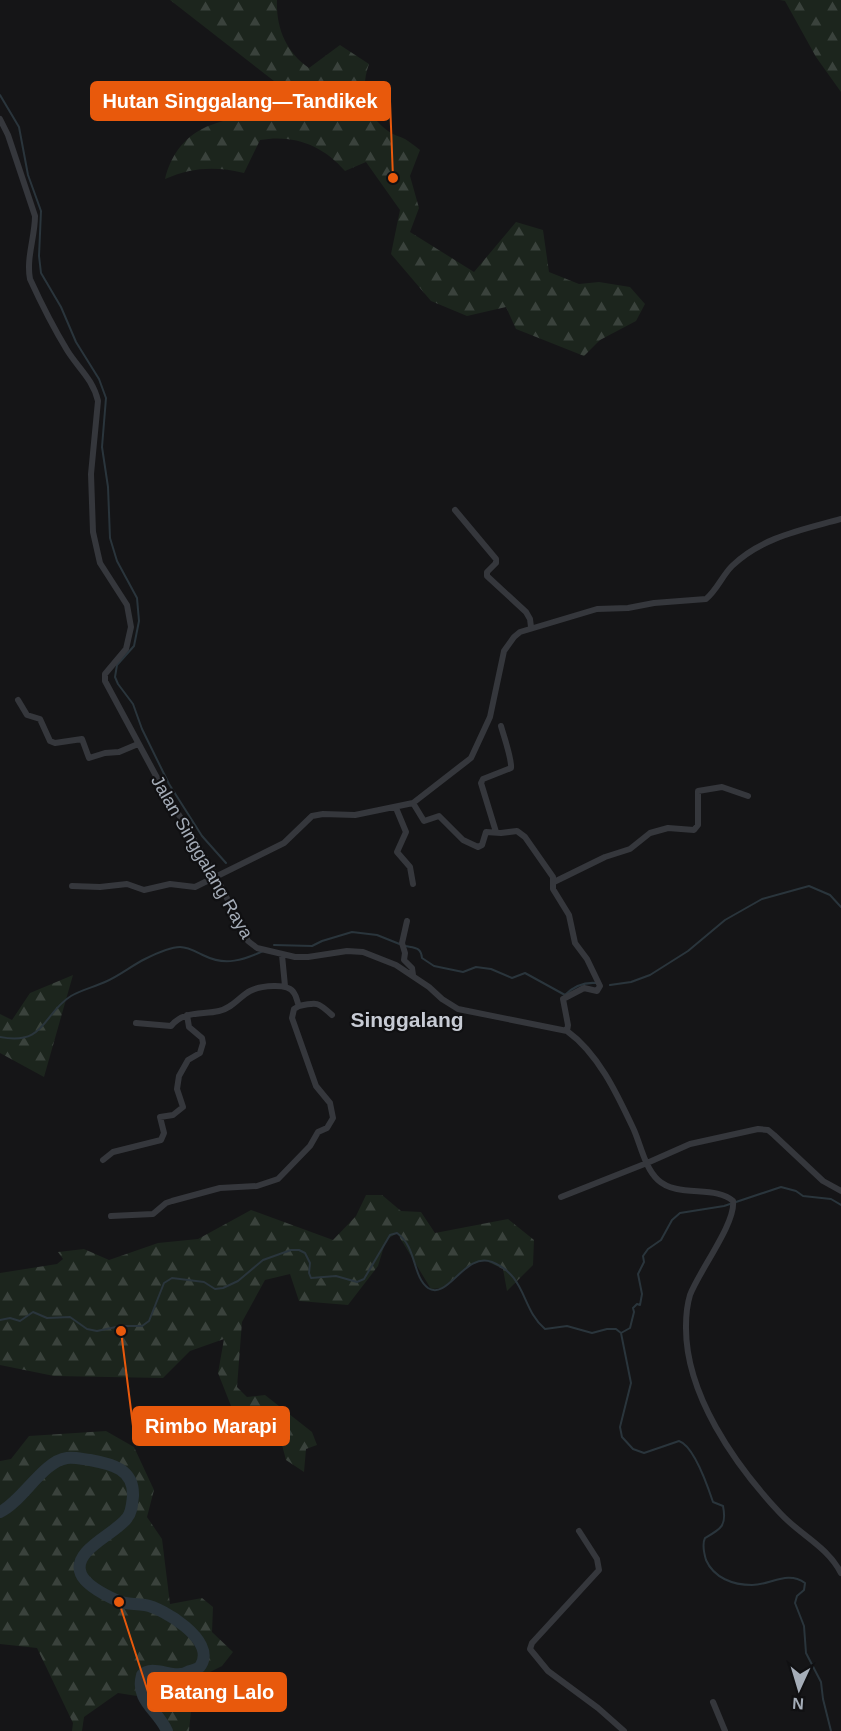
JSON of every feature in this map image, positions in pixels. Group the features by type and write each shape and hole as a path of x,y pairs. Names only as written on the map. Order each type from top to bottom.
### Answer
{"street":[{"name":"Jalan Singgalang Raya","path":"0,119 8,135 35,216 29,267 30,279 68,351 96,389 98,419 91,474 93,532 100,563 127,605 131,627 126,649 105,674 105,681 138,744 216,876 248,941 257,948 282,955 308,957 347,951 363,952 383,958 412,975 441,999 458,1009 567,1031"},
{"path":"455,510 496,559 496,563 487,572 487,576 526,612 531,627"},
{"path":"72,886 99,887 127,884 144,890 170,884 193,888 284,843 312,816 351,815 413,803 471,758 490,717 504,651 514,637 531,627 597,609 706,599 734,565 760,545 841,519"},
{"path":"18,700 27,715 40,719 50,741 55,743 82,739 89,758 119,752 138,744"},
{"path":"496,832 481,783 483,779 511,768 512,762 506,750 501,726"},
{"path":"554,882 605,857 632,848 650,833 668,828 694,830 698,825 698,791 723,787 748,796"},
{"path":"413,803 424,821 430,821 439,816 463,840 478,847 482,845 486,832 517,831 522,834 553,876 553,888 569,915 574,943 588,959 600,986 597,991 584,988 564,998 567,1031 590,1052 614,1090 634,1130 647,1164 660,1182 668,1186 725,1195 733,1201 731,1216 699,1276 688,1304 686,1337 693,1376 709,1415 746,1471 780,1514 818,1544 841,1573"},
{"path":"396,808 406,832 398,852 410,867 413,884"},
{"path":"407,921 403,945 405,960 412,968 412,975"},
{"path":"282,955 285,986"},
{"path":"136,1023 171,1026 187,1015 222,1011 237,1003 250,991 285,986 294,993 299,1006"},
{"path":"111,1216 153,1214 166,1203 220,1188 257,1186 278,1179 310,1146 318,1132 327,1128 333,1118 333,1110 326,1096 316,1086 292,1018 294,1009 315,1002 332,1015"},
{"path":"104,1161 113,1152 161,1140 164,1133 160,1117 173,1115 182,1108 177,1089 179,1076 188,1060 200,1053 203,1043 202,1038 189,1027 187,1015"},
{"path":"561,1197 647,1164 690,1144 758,1129 768,1130 823,1181 841,1191"},
{"path":"579,1531 597,1559 599,1570 532,1643 530,1648 548,1671 598,1708 624,1731"},
{"path":"713,1702 725,1731"}],"green space":[{"path":"170,0 277,0 281,30 294,55 309,68 340,45 369,64 365,92 366,101 374,117 380,125 420,150 410,176 419,208 410,232 474,272 516,222 543,230 549,272 579,284 599,282 630,287 645,304 636,321 600,340 584,356 516,329 506,307 467,316 431,301 391,254 400,210 366,162 345,171 327,154 296,140 260,140 244,173 224,169 204,169 185,172 165,179 171,161 187,139 202,129 245,112 256,103 274,81"},
{"path":"780,0 841,0 841,92 816,57 785,1"},
{"path":"73,975 44,1077 0,1053 0,1014 12,1020 30,993"},
{"path":"366,1195 382,1195 401,1211 421,1212 435,1233 508,1219 534,1240 533,1265 507,1291 503,1269 484,1260 468,1266 442,1288 431,1289 397,1233 386,1240 378,1266 348,1305 299,1301 290,1274 265,1280 242,1322 237,1387 247,1397 265,1395 312,1432 317,1445 306,1449 304,1472 286,1460 282,1445 269,1435 235,1435 235,1416 218,1373 224,1339 190,1351 163,1378 54,1376 0,1365 0,1273 57,1264 63,1259 58,1252 84,1249 109,1260 158,1243 198,1239 251,1210 333,1240 356,1216"},
{"path":"106,1431 134,1447 154,1490 147,1517 162,1539 170,1604 202,1598 213,1607 212,1632 233,1652 222,1666 194,1680 189,1731 165,1731 156,1699 118,1693 84,1717 82,1731 72,1731 73,1723 37,1648 0,1644 0,1461 11,1459 29,1436"}],"waterway":[{"path":"0,95 19,127 28,175 41,211 39,256 41,273 61,307 76,342 99,379 106,398 102,447 108,487 110,538 117,561 137,598 139,621 134,646 117,665 115,677 133,704 142,729 169,784 202,836 226,863"},
{"path":"610,985 631,982 650,975 688,951 725,920 762,899 809,886 830,895 841,907"},
{"path":"274,945 312,946 352,932 377,935 402,945"},
{"path":"405,946 419,950 422,958 434,966 463,972 476,967 491,969 512,978 525,973 565,995 579,985 596,983"},
{"path":"0,1037 15,1039 35,1033 71,996 110,980 167,949 183,947 220,961 242,959 263,951"},
{"path":"0,1320 10,1318 20,1321 33,1312 47,1318 70,1317 87,1329 97,1331 121,1326 142,1326 149,1321 164,1283 172,1278 204,1282 215,1289 223,1288 238,1281 263,1260 291,1250 305,1253 310,1263 311,1278 336,1276 357,1282 364,1279 390,1235 397,1233 408,1246 419,1276 428,1288 435,1290 443,1288 473,1263 482,1260 492,1262 512,1276 537,1321 545,1329 567,1326 592,1333 607,1329 616,1329 621,1333 630,1328 633,1308 637,1304 640,1305 642,1294 638,1274 644,1262 643,1256 648,1249 661,1240 672,1220 680,1213 724,1206 781,1187 796,1191 803,1196 831,1199 841,1205"},
{"path":"621,1333 631,1383 620,1427 622,1437 633,1449 644,1453 679,1441 685,1444 690,1451 700,1468 713,1502 723,1506 722,1526 705,1538 704,1543 706,1560 719,1576 745,1585 785,1578 798,1579 805,1583 804,1590 797,1596 795,1603 804,1626 806,1653 821,1682 831,1731"},
{"path":"0,1512 16,1500 50,1466 67,1458 90,1460 114,1466 126,1474 130,1480 133,1496 130,1513 121,1524 82,1557 81,1574 92,1586 113,1599 153,1607 175,1619 195,1636 201,1646 204,1655 201,1665 196,1669 182,1674 150,1671 142,1675 144,1699 167,1731"}],"place":[{"name":"Hutan Singgalang—Tandikek","path":"393,178"},
{"name":"Rimbo Marapi","path":"121,1331"},
{"name":"Batang Lalo","path":"119,1602"}],"district":[{"name":"Singgalang","path":"407,1020"}]}
